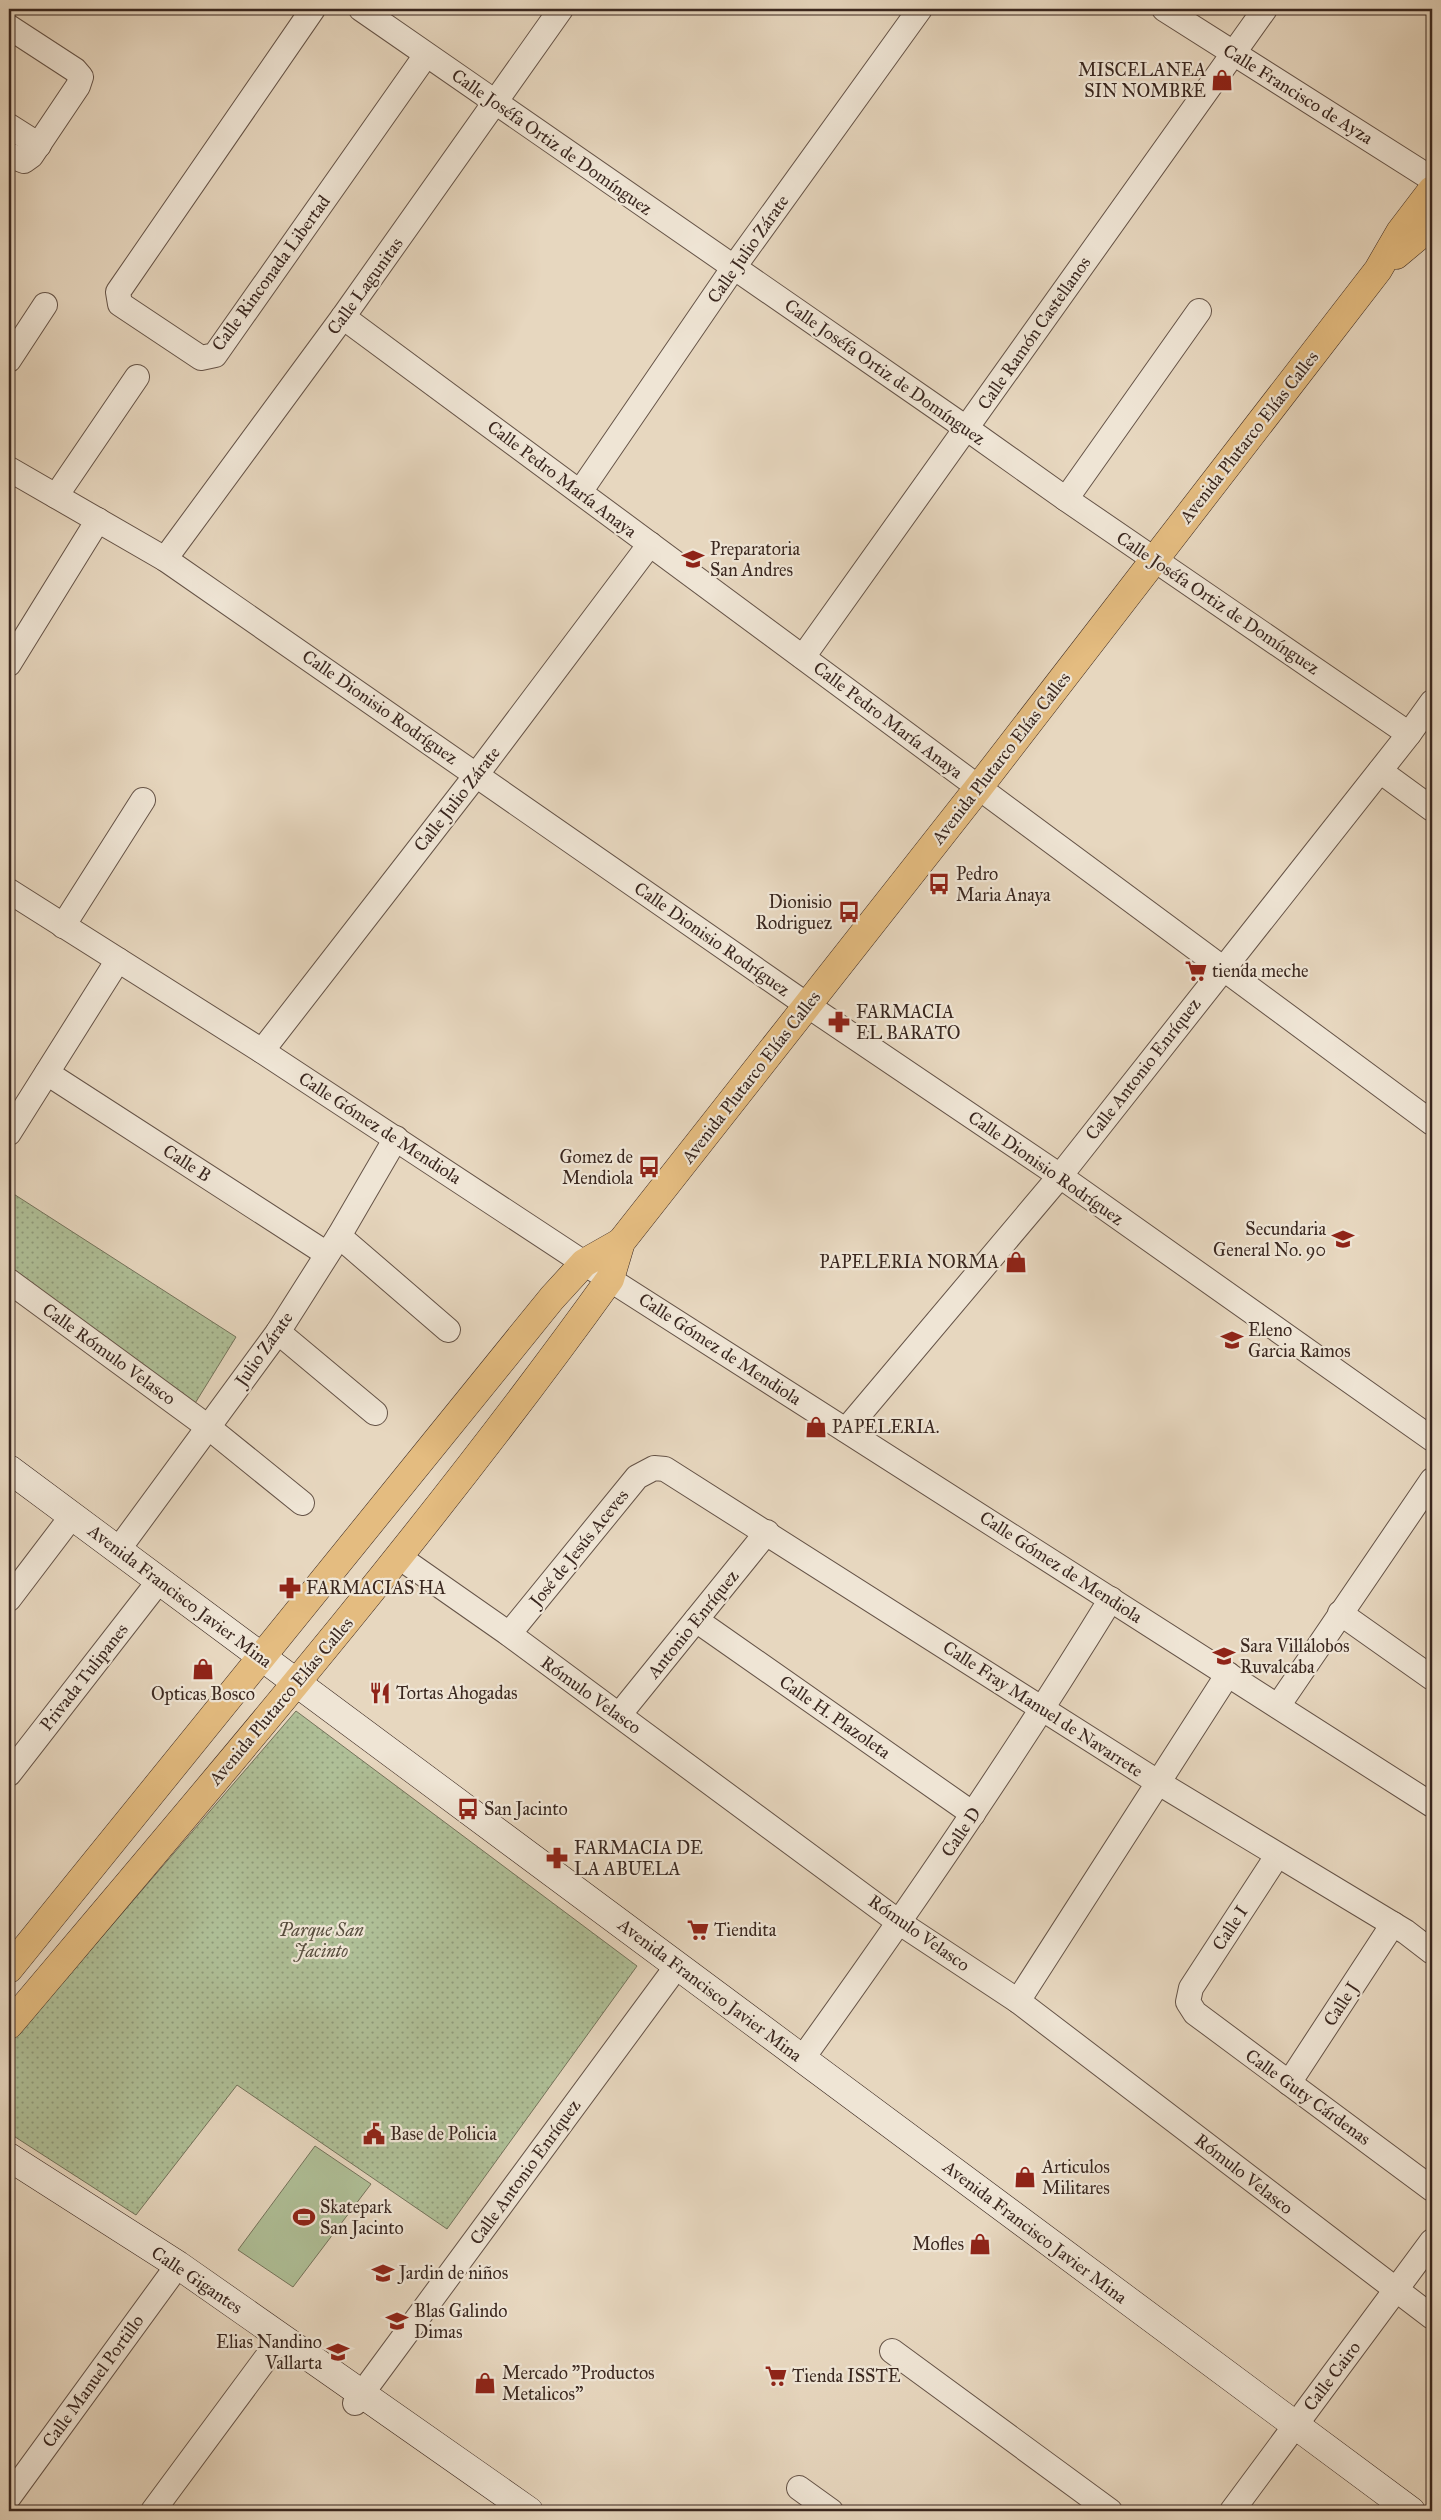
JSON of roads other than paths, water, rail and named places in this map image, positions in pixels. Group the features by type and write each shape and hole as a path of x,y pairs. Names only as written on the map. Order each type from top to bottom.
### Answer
{"main road":[{"name":"Avenida Plutarco Elías Calles","path":"9,2025 297,1684 399,1557 610,1279 621,1242 979,787 1378,270 1400,232 1432,190"},
{"name":"Avenida Plutarco Elías Calles","path":"1378,270 1432,225"},
{"name":"Avenida Plutarco Elías Calles","path":"9,1969 546,1306 584,1263 621,1242"},
{"name":"Avenida Francisco Javier Mina","path":"9,1469 1411,2511"},
{"name":"Calle Gigantes","path":"9,2157 178,2265 281,2338 358,2399 529,2511"}],"street":[{"name":"Calle Rinconada Libertad","path":"313,9 118,292 120,304 202,358 215,355 426,54"},
{"name":"Calle Joséfa Ortiz de Domínguez","path":"361,9 1066,499 1409,734"},
{"name":"Calle Lagunitas","path":"165,559 344,317 496,103 560,9"},
{"name":"Calle Julio Zárate","path":"580,492 734,268 920,9"},
{"name":"Calle Francisco de Ayza","path":"1164,9 1432,179"},
{"name":"Calle Ramón Castellanos","path":"803,657 1265,9"},
{"path":"9,26 75,70 81,77 78,86 31,156 24,161 9,154"},
{"path":"9,126 39,145"},
{"path":"9,360 45,305"},
{"path":"1066,499 1200,311"},
{"name":"Calle Pedro María Anaya","path":"344,317 1432,1123"},
{"path":"56,496 137,377"},
{"name":"Calle Dionisio Rodríguez","path":"9,469 165,559 807,1005 1060,1176 1432,1439"},
{"path":"9,664 98,520"},
{"name":"Calle Julio Zárate","path":"262,1051 477,774 650,544"},
{"name":"Calle Antonio Enríquez","path":"846,1430 1060,1176 1380,771 1432,702"},
{"path":"1380,771 1432,809"},
{"path":"63,926 143,800"},
{"name":"Calle Gómez de Mendiola","path":"11,899 63,926 262,1051 584,1263 1432,1805"},
{"path":"9,1133 118,960"},
{"name":"Calle B","path":"47,1073 333,1245 448,1330"},
{"name":"Julio Zárate","path":"118,1550 278,1332 333,1245 396,1138"},
{"name":"Calle Rómulo Velasco","path":"9,1281 208,1427 302,1503"},
{"path":"278,1332 374,1412"},
{"name":"Calle Fray Manuel de Navarrete","path":"654,1468 675,1474 1159,1783 1277,1856 1393,1924 1432,1952"},
{"name":"José de Jesús Aceves","path":"509,1634 637,1477 654,1468"},
{"path":"1278,1706 1432,1480"},
{"path":"9,1599 72,1516"},
{"name":"Antonio Enríquez","path":"618,1715 767,1532"},
{"name":"Rómulo Velasco","path":"399,1557 509,1634 900,1923 1018,2001 1395,2291 1432,2317"},
{"name":"Privada Tulipanes","path":"9,1774 159,1581"},
{"name":"Calle D","path":"802,2059 900,1923 1043,1708 1111,1599"},
{"path":"1340,1613 1432,1678"},
{"name":"Calle H. Plazoleta","path":"696,1620 973,1814"},
{"path":"1018,2001 1228,1674"},
{"name":"Calle I","path":"1188,2002 1191,1988 1277,1856"},
{"name":"Calle J","path":"1289,2083 1393,1924"},
{"name":"Calle Antonio Enríquez","path":"358,2399 677,1966"},
{"name":"Calle Guty Cárdenas","path":"1188,2002 1195,2013 1432,2189"},
{"name":"Calle Cairo","path":"1232,2511 1432,2241"},
{"name":"Calle Manuel Portillo","path":"9,2497 178,2265"},
{"path":"153,2511 281,2338"},
{"path":"892,2351 1110,2511"},
{"path":"799,2488 831,2511"}],"place":[{"name":"MISCELANEA SIN NOMBRE","path":"1222,80"},
{"name":"Preparatoria San Andres","path":"693,559"},
{"name":"Pedro Maria Anaya","path":"939,884"},
{"name":"Dionisio Rodriguez","path":"849,912"},
{"name":"tienda meche","path":"1196,971"},
{"name":"FARMACIA EL BARATO","path":"839,1022"},
{"name":"Gomez de Mendiola","path":"649,1167"},
{"name":"Secundaria General No. 90","path":"1343,1239"},
{"name":"PAPELERIA NORMA","path":"1016,1262"},
{"name":"Eleno Garcia Ramos","path":"1232,1340"},
{"name":"PAPELERIA.","path":"816,1427"},
{"name":"FARMACIAS HA","path":"290,1588"},
{"name":"Sara Villalobos Ruvalcaba","path":"1224,1656"},
{"name":"Opticas Bosco","path":"203,1669"},
{"name":"Tortas Ahogadas","path":"380,1693"},
{"name":"San Jacinto","path":"468,1809"},
{"name":"FARMACIA DE LA ABUELA","path":"557,1858"},
{"name":"Tiendita","path":"698,1930"},
{"name":"Base de Policia","path":"374,2134"},
{"name":"Articulos Militares","path":"1025,2177"},
{"name":"Skatepark San Jacinto","path":"304,2217"},
{"name":"Mofles","path":"980,2244"},
{"name":"Jardin de niños","path":"383,2273"},
{"name":"Blas Galindo Dimas","path":"397,2321"},
{"name":"Elias Nandino Vallarta","path":"338,2352"},
{"name":"Tienda ISSTE","path":"776,2376"},
{"name":"Mercado \"Productos Metalicos\"","path":"485,2383"}],"park label":[{"name":"Parque San Jacinto","path":"321,1940"}]}
